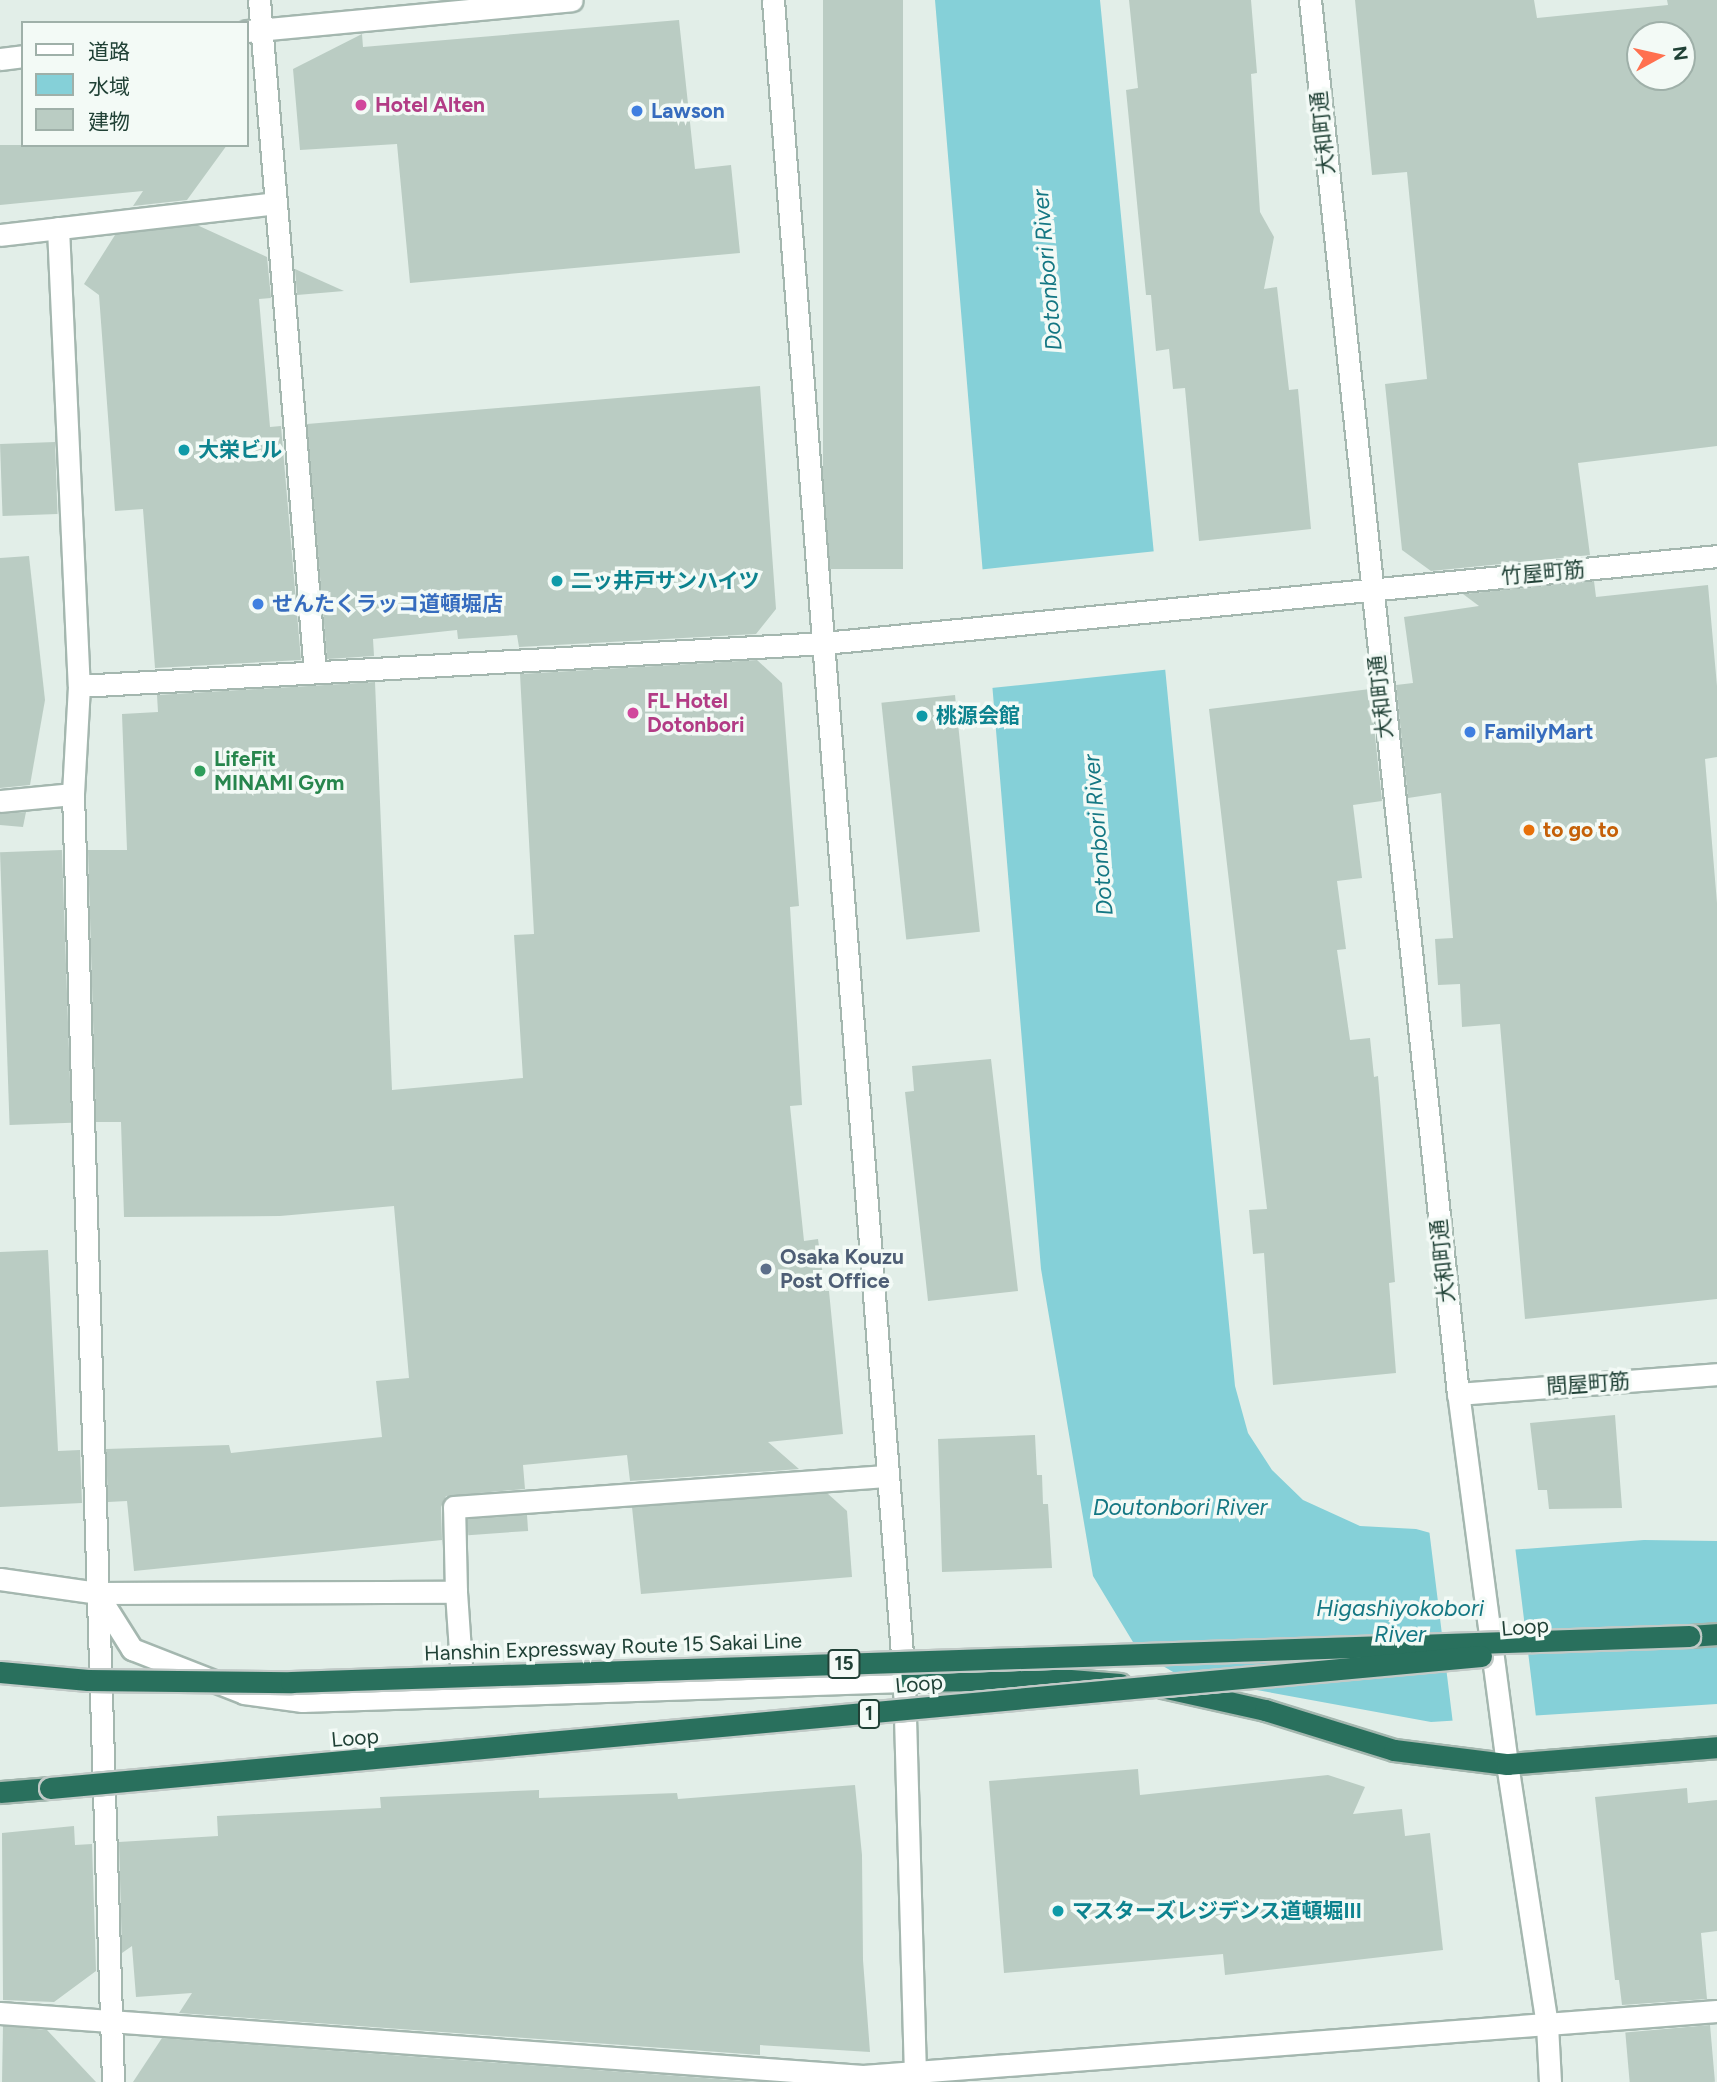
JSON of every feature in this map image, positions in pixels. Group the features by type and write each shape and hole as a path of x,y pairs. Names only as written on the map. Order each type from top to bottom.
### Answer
{"highway":[{"name":"Loop","path":"0,1792 288,1769 1717,1634"},
{"name":"Hanshin Expressway Route 15 Sakai Line","path":"0,1672 88,1680 291,1682 1689,1636"},
{"path":"904,1681 1058,1679 1158,1686 1265,1710 1394,1750 1507,1764 1717,1747"}],"street":[{"path":"259,0 253,31 275,203 315,672"},
{"path":"253,31 572,0"},
{"path":"773,0 904,1681 913,2076"},
{"name":"大和町通","path":"1310,0 1369,589 1458,1394 1507,1764 1547,2025 1550,2082"},
{"path":"0,59 21,57"},
{"path":"0,235 275,203"},
{"path":"58,228 79,686 72,794 113,2082"},
{"name":"竹屋町筋","path":"79,686 824,643 1717,556"},
{"path":"0,801 72,794"},
{"name":"問屋町筋","path":"1458,1394 1717,1374"},
{"path":"463,1698 454,1507 886,1476"},
{"path":"0,1579 97,1593 456,1592"},
{"path":"97,1593 132,1649 244,1693 302,1701 463,1698 904,1681"},
{"path":"0,2013 863,2076 913,2076 1717,2011"}],"water":[{"name":"Doutonbori River","path":"935,0 1100,0 1235,1386 1248,1433 1272,1470 1303,1500 1360,1526 1416,1529 1496,1551 1644,1540 1717,1541 1717,1704 1431,1722 1180,1676 1139,1652 1093,1576 1041,1269"}],"pier":[{"path":"1157,551 1169,669 991,688 979,570"},
{"path":"1429,1529 1497,1547 1515,1546 1536,1717 1453,1724"}],"building":[{"path":"823,0 903,0 903,569 823,569"},
{"path":"1129,0 1251,0 1257,73 1251,74 1260,212 1274,237 1264,289 1277,287 1289,390 1298,389 1311,529 1199,541 1185,388 1173,389 1169,349 1156,351 1151,295 1146,295 1126,90 1138,88"},
{"path":"1355,0 1534,0 1537,18 1668,5 1667,0 1717,0 1717,446 1578,463 1590,555 1431,571 1402,550 1385,384 1427,379 1407,172 1372,175"},
{"path":"679,20 695,169 731,165 740,253 410,283 397,144 300,150 293,69 362,34 363,47"},
{"path":"0,145 226,147 187,200 133,206 143,191 0,205"},
{"path":"197,225 267,257 271,298 259,299 270,427 281,426 301,660 155,668 143,509 115,511 99,295 84,284 115,235"},
{"path":"295,269 344,291 297,295"},
{"path":"760,386 776,609 756,634 519,647 517,635 458,639 457,630 373,639 374,656 327,659 307,424"},
{"path":"55,442 58,514 3,516 0,444"},
{"path":"29,556 45,700 30,785 0,788 0,558"},
{"path":"1594,581 1596,597 1708,585 1717,686 1717,757 1705,759 1717,903 1717,1299 1525,1319 1500,1024 1462,1027 1460,984 1438,985 1435,939 1453,938 1441,793 1408,798 1396,685 1413,683 1404,617 1479,606 1463,594"},
{"path":"757,660 782,683 799,906 790,907 802,1105 790,1106 804,1241 818,1239 825,1291 829,1291 843,1434 768,1442 799,1469 630,1481 627,1455 523,1465 525,1489 446,1496 441,1507 442,1540 134,1571 127,1501 108,1502 106,1449 229,1445 231,1453 382,1437 376,1381 409,1378 394,1206 280,1216 124,1217 121,1122 96,1122 88,850 127,850 122,714 158,712 157,695 375,682 392,1090 523,1078 514,935 534,934 520,674"},
{"path":"1370,689 1382,801 1353,805 1362,878 1337,881 1346,949 1337,950 1350,1040 1370,1038 1374,1077 1378,1076 1395,1282 1389,1283 1396,1373 1273,1385 1264,1253 1253,1254 1249,1210 1267,1209 1209,709"},
{"path":"955,695 980,932 906,939 881,703"},
{"path":"26,812 23,827 0,825 0,814"},
{"path":"62,850 72,1123 10,1125 0,852"},
{"path":"991,1059 1018,1291 928,1301 905,1092 914,1091 912,1066"},
{"path":"48,1250 58,1451 80,1450 82,1503 0,1507 0,1252"},
{"path":"1615,1415 1622,1508 1549,1509 1547,1490 1538,1490 1530,1423"},
{"path":"1035,1435 1037,1475 1042,1475 1043,1504 1048,1504 1052,1568 942,1572 938,1439"},
{"path":"827,1493 847,1511 852,1577 641,1594 632,1507"},
{"path":"527,1515 528,1531 468,1535 467,1519"},
{"path":"1138,1769 1140,1795 1328,1775 1365,1787 1353,1814 1402,1809 1405,1836 1430,1833 1443,1950 1225,1975 1223,1954 1004,1973 989,1781"},
{"path":"855,1785 862,1855 863,1960 870,2052 760,2045 760,2055 179,2013 192,1993 136,1997 132,1946 122,1953 119,1842 218,1836 217,1816 381,1808 380,1797 539,1790 539,1798 677,1793 678,1799"},
{"path":"1687,1788 1688,1803 1717,1800 1717,1931 1701,1933 1707,1999 1622,2005 1619,1980 1615,1980 1595,1797"},
{"path":"74,1826 75,1845 92,1844 96,1971 54,2002 3,2000 2,1833"},
{"path":"1710,2025 1715,2082 1630,2082 1625,2032"},
{"path":"3,2026 47,2030 96,2082 2,2082"},
{"path":"162,2038 759,2082 133,2082"}],"place":[{"name":"Hotel Alten","path":"361,105"},
{"name":"Lawson","path":"637,111"},
{"name":"大栄ビル","path":"184,450"},
{"name":"二ッ井戸サンハイツ","path":"557,581"},
{"name":"せんたくラッコ道頓堀店","path":"258,604"},
{"name":"FL Hotel Dotonbori","path":"633,713"},
{"name":"桃源会館","path":"922,716"},
{"name":"FamilyMart","path":"1470,732"},
{"name":"LifeFit MINAMI Gym","path":"200,771"},
{"name":"to go to","path":"1529,830"},
{"name":"Osaka Kouzu Post Office","path":"766,1269"},
{"name":"マスターズレジデンス道頓堀III","path":"1058,1911"}],"water label":[{"name":"Dotonbori River","path":"1047,270"},
{"name":"Dotonbori River","path":"1098,835"},
{"name":"Higashiyokobori River","path":"1400,1621"}]}
